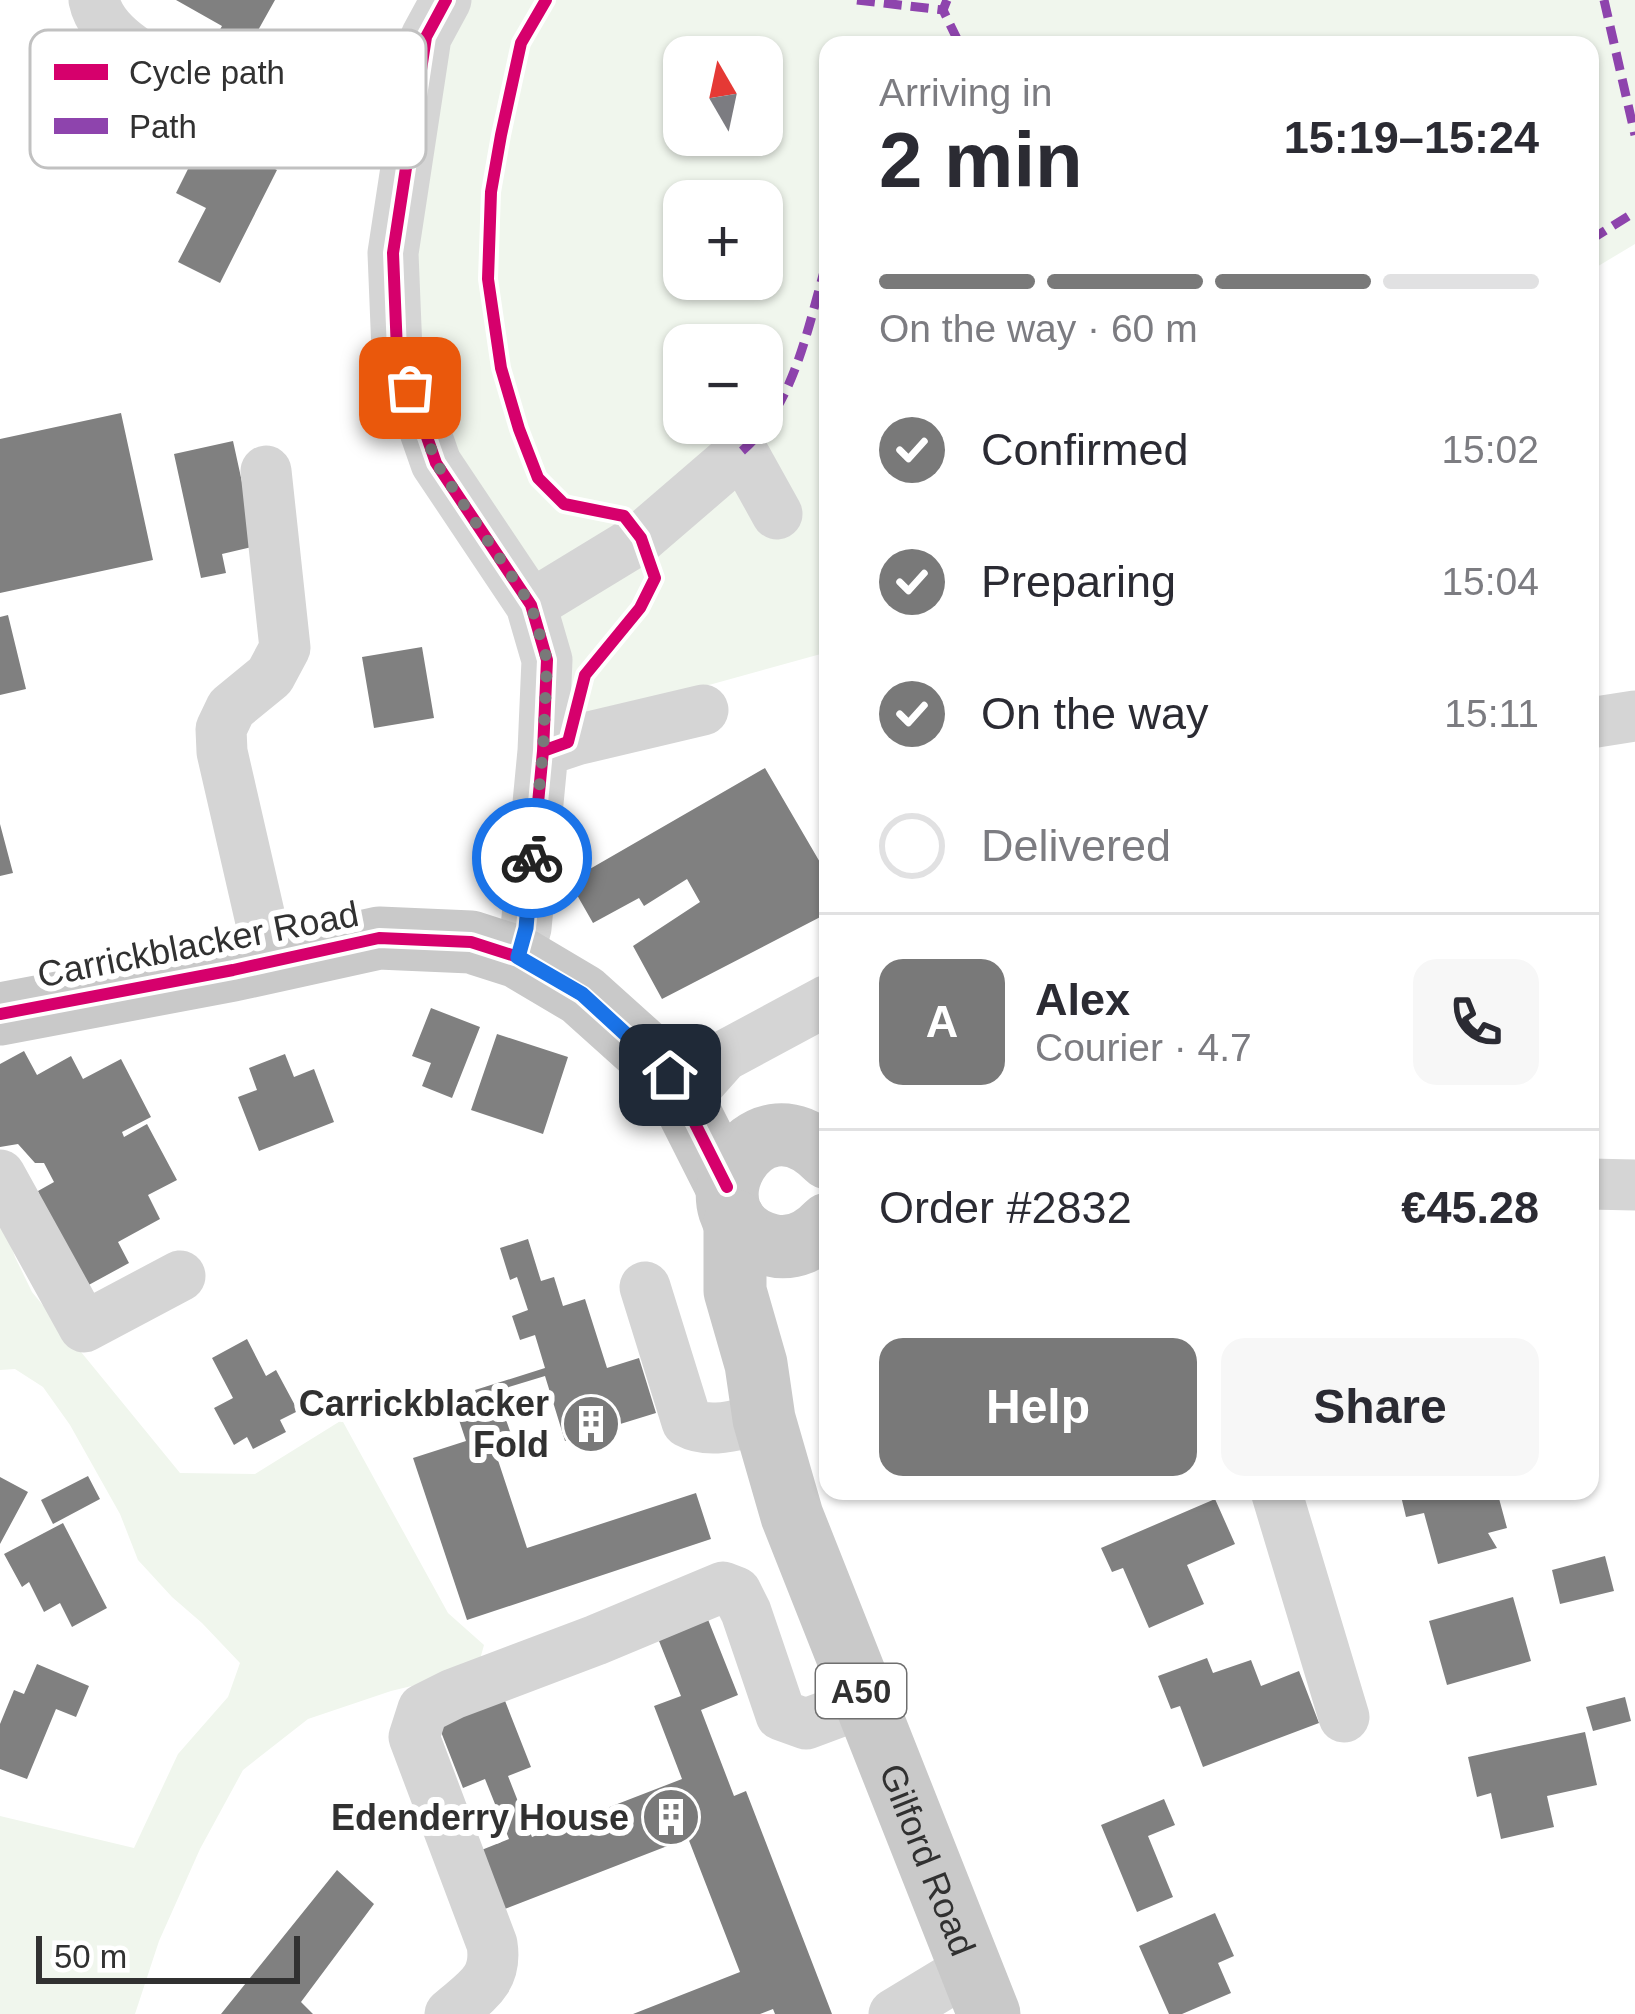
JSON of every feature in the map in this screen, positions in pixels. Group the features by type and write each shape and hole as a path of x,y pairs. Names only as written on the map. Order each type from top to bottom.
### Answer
{"main road":[{"name":"Carrickblacker Road","path":"0,1014 379,938 471,942 518,957 582,994 683,1087 814,1147"},
{"name":"Carrickblacker Road","path":"683,1087 731,1204"},
{"name":"A50","path":"731,1204 731,1169 754,1143 814,1147"},
{"path":"731,1204 747,1235 764,1244 798,1245 819,1232"},
{"name":"Gilford Road","path":"731,1204 735,1291 792,1516 979,1991"},
{"path":"760,1391 782,1292 819,1234"}],"street":[{"path":"94,0 96,12 111,30"},
{"path":"426,37 446,0"},
{"path":"406,168 393,254 397,351 436,463 531,605 547,660 526,928 518,957"},
{"path":"531,605 641,538 742,451 777,514"},
{"path":"266,471 285,648 270,676 231,708 221,729 222,752 270,962"},
{"path":"543,751 703,710"},
{"path":"1599,722 1635,716"},
{"path":"683,1087 740,1045 819,1005"},
{"path":"0,1175 84,1327 180,1276"},
{"path":"1599,1184 1635,1185"},
{"path":"646,1287 687,1422 700,1429 718,1428 760,1391"},
{"path":"1279,1500 1344,1717"},
{"path":"450,2014 488,1979 495,1962 414,1737 423,1709 723,1587 736,1592 746,1612 781,1715 806,1724 865,1702"},
{"path":"894,2014 979,1991"}],"shaded area":[{"path":"446,0 1635,0 1635,244 1599,266 1599,36 819,36 819,654 543,731 547,660 436,463 393,253 411,168 426,168 426,95"},
{"path":"0,1213 32,1292 180,1473 255,1474 342,1420 448,1613 484,1645 477,1670 391,1691 308,1719 243,1770 200,1849 159,1941 135,2014 0,2014 0,1816 134,1848 178,1754 228,1697 240,1663 138,1560 120,1514 43,1387 15,1369 0,1370"}],"building":[{"path":"176,0 275,0 258,30 220,30 222,26"},
{"path":"188,168 277,170 220,283 178,262 206,208 176,193"},
{"path":"121,413 153,560 0,593 0,439"},
{"path":"233,441 256,546 222,554 226,573 201,578 174,454"},
{"path":"8,615 26,689 0,695 0,617"},
{"path":"422,647 434,718 374,728 362,657"},
{"path":"765,768 819,861 819,918 662,999 633,946 700,902 687,879 644,906 639,898 593,923 569,881"},
{"path":"0,824 13,873 0,876"},
{"path":"431,1008 480,1027 452,1098 422,1086 431,1063 412,1056"},
{"path":"497,1034 568,1057 543,1134 471,1110"},
{"path":"24,1051 37,1075 71,1056 83,1079 121,1059 151,1117 122,1132 124,1137 147,1124 177,1180 148,1195 160,1219 118,1242 129,1263 74,1293 38,1191 54,1182 44,1163 35,1163 18,1144 0,1147 0,1064"},
{"path":"285,1054 294,1077 314,1069 334,1122 259,1151 238,1097 257,1090 249,1068"},
{"name":"Carrickblacker Fold","path":"528,1239 541,1281 554,1277 563,1306 585,1299 607,1368 639,1358 656,1413 565,1441 545,1376 496,1391 511,1434 491,1439 527,1548 696,1493 711,1539 467,1620 413,1458 466,1441 454,1405 478,1398 475,1390 545,1368 535,1335 520,1340 512,1316 528,1310 517,1277 510,1280 500,1248"},
{"path":"247,1339 266,1376 276,1370 298,1411 280,1420 286,1432 253,1449 247,1437 234,1445 214,1408 233,1398 212,1358"},
{"path":"88,1476 100,1499 53,1524 41,1500"},
{"path":"0,1477 28,1492 0,1544"},
{"path":"1213,1500 1235,1544 1187,1565 1204,1604 1149,1628 1123,1568 1112,1572 1101,1548"},
{"path":"1402,1500 1499,1500 1507,1528 1488,1533 1497,1548 1438,1564 1424,1513 1406,1517"},
{"path":"63,1523 107,1608 72,1627 60,1603 44,1612 29,1582 22,1587 4,1554"},
{"path":"1605,1556 1614,1591 1560,1604 1552,1570"},
{"path":"1513,1597 1531,1661 1447,1685 1429,1621"},
{"name":"Edenderry House","path":"707,1617 738,1695 701,1710 734,1796 746,1791 832,2014 775,2014 773,2009 760,2014 633,2014 740,1972 688,1838 502,1910 479,1851 509,1839 485,1779 463,1788 434,1714 500,1688 531,1767 508,1776 532,1837 682,1779 654,1706 681,1696 657,1636"},
{"path":"1207,1658 1213,1673 1251,1660 1261,1686 1299,1671 1319,1723 1203,1767 1180,1706 1171,1709 1158,1676"},
{"path":"37,1664 89,1686 76,1717 56,1709 27,1779 0,1769 0,1724 14,1690 24,1694"},
{"path":"1625,1697 1631,1721 1593,1731 1586,1707"},
{"path":"1585,1732 1597,1785 1547,1796 1554,1827 1501,1839 1491,1793 1477,1797 1468,1757"},
{"path":"1164,1799 1175,1825 1148,1836 1173,1897 1137,1912 1101,1825"},
{"path":"337,1870 374,1904 301,2002 313,2014 221,2014"},
{"path":"1215,1913 1234,1956 1218,1963 1231,1993 1182,2014 1169,2014 1139,1946"}],"marked path":[{"path":"857,0 943,10"},
{"path":"947,0 943,10 956,36"},
{"path":"1604,0 1635,135"},
{"path":"1599,234 1635,212"},
{"path":"742,451 788,387 819,290"}],"cycle path":[{"path":"426,37 446,0"},
{"path":"543,751 568,742 585,675 640,608 655,578 641,538 624,516 564,504 538,478 501,368 488,279 491,192 521,43 546,0"},
{"path":"406,168 393,253 397,351 436,463 531,605 547,660 526,928 518,957"},
{"path":"0,1014 379,938 471,942 518,957 582,995 670,1074 727,1187"}],"way so far":[{"path":"410,388 436,463 531,605 547,660 532,858"}],"place":[{"name":"Carrickblacker Fold","path":"591,1424"},
{"name":"Edenderry House","path":"671,1817"}],"route":[{"path":"532,858 526,928 518,957 582,994 670,1075"}]}
